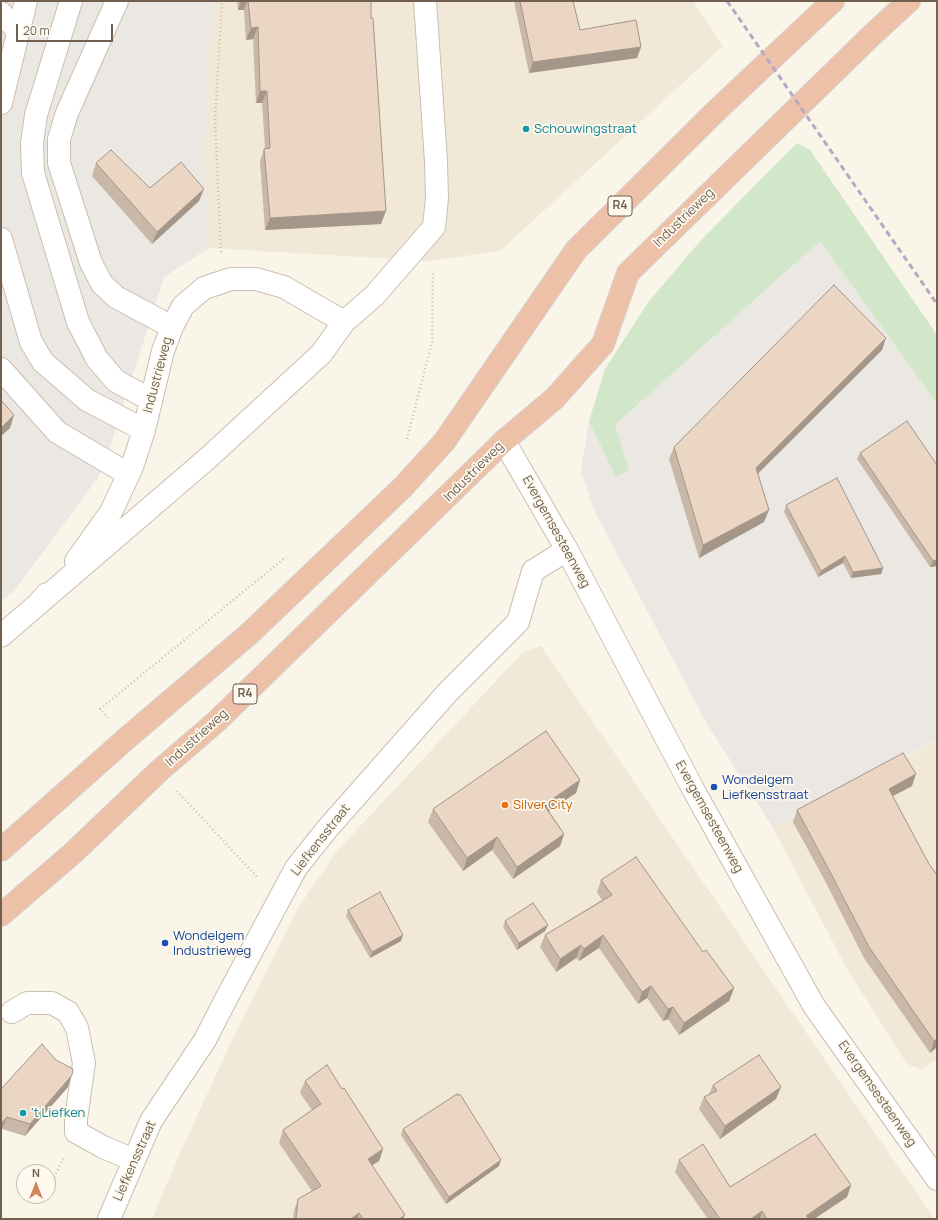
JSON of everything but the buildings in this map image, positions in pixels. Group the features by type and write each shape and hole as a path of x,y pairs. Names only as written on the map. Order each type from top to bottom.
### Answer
{"highway":[{"name":"R4","path":"1,850 132,734 249,634 402,488 444,442 576,250 716,111 833,1"},
{"name":"Industrieweg","path":"1,915 73,853 160,771 217,721 504,441 555,398 603,344 628,273 872,35 909,1"}],"street":[{"path":"1,101 4,71 12,37 26,1"},
{"path":"71,1 36,115 32,143 33,173 78,322 97,359 116,381 151,400"},
{"path":"117,1 67,112 59,139 59,163 91,263 102,284 116,297 172,327"},
{"path":"344,322 374,296 434,228 437,198 436,161 425,1"},
{"path":"1,13 12,37"},
{"path":"1,239 31,342 43,362 87,400 144,430"},
{"name":"Industrieweg","path":"1,636 208,458 321,354 344,322 284,287 256,279 231,279 204,288 184,306 172,327 163,350 144,430 132,467 111,512 78,558 37,605"},
{"path":"1,369 57,432 128,474"},
{"name":"Evergemsesteenweg","path":"504,441 567,550 693,789 814,1006 937,1179"},
{"name":"Liefkensstraat","path":"109,1219 151,1121 206,1040 225,1000 296,868 327,829 448,692 518,622 533,571 567,550"},
{"path":"12,1012 27,1003 52,1003 68,1012 77,1028 84,1063 76,1119 76,1132 103,1147 134,1160"}],"path":[{"path":"222,1 215,121 222,282"},
{"path":"56,1174 76,1132"}],"shaded area":[{"path":"1,1 212,1 204,152 209,248 164,277 109,450 99,476 14,591 1,602"},
{"path":"212,1 693,1 723,46 500,251 429,261 209,248 204,152"},
{"path":"820,241 937,404 937,740 773,828 706,722 594,510 581,471 589,421 615,425"},
{"path":"541,646 935,1219 152,1219 176,1162 226,1053 298,908 337,851 524,651"},
{"path":"937,741 937,1059 922,1069 907,1064 847,969 773,828"}],"green space":[{"path":"797,143 810,150 937,335 937,404 820,241 615,425 629,470 616,477 589,421 605,369 649,301 702,239"}],"railway":[{"path":"727,1 937,304"}],"place":[{"name":"Schouwingstraat","path":"526,129"},
{"name":"Wondelgem Liefkensstraat","path":"714,787"},
{"name":"Silver City","path":"505,805"},
{"name":"Wondelgem Industrieweg","path":"165,943"},
{"name":"'t Liefken","path":"23,1113"}]}
